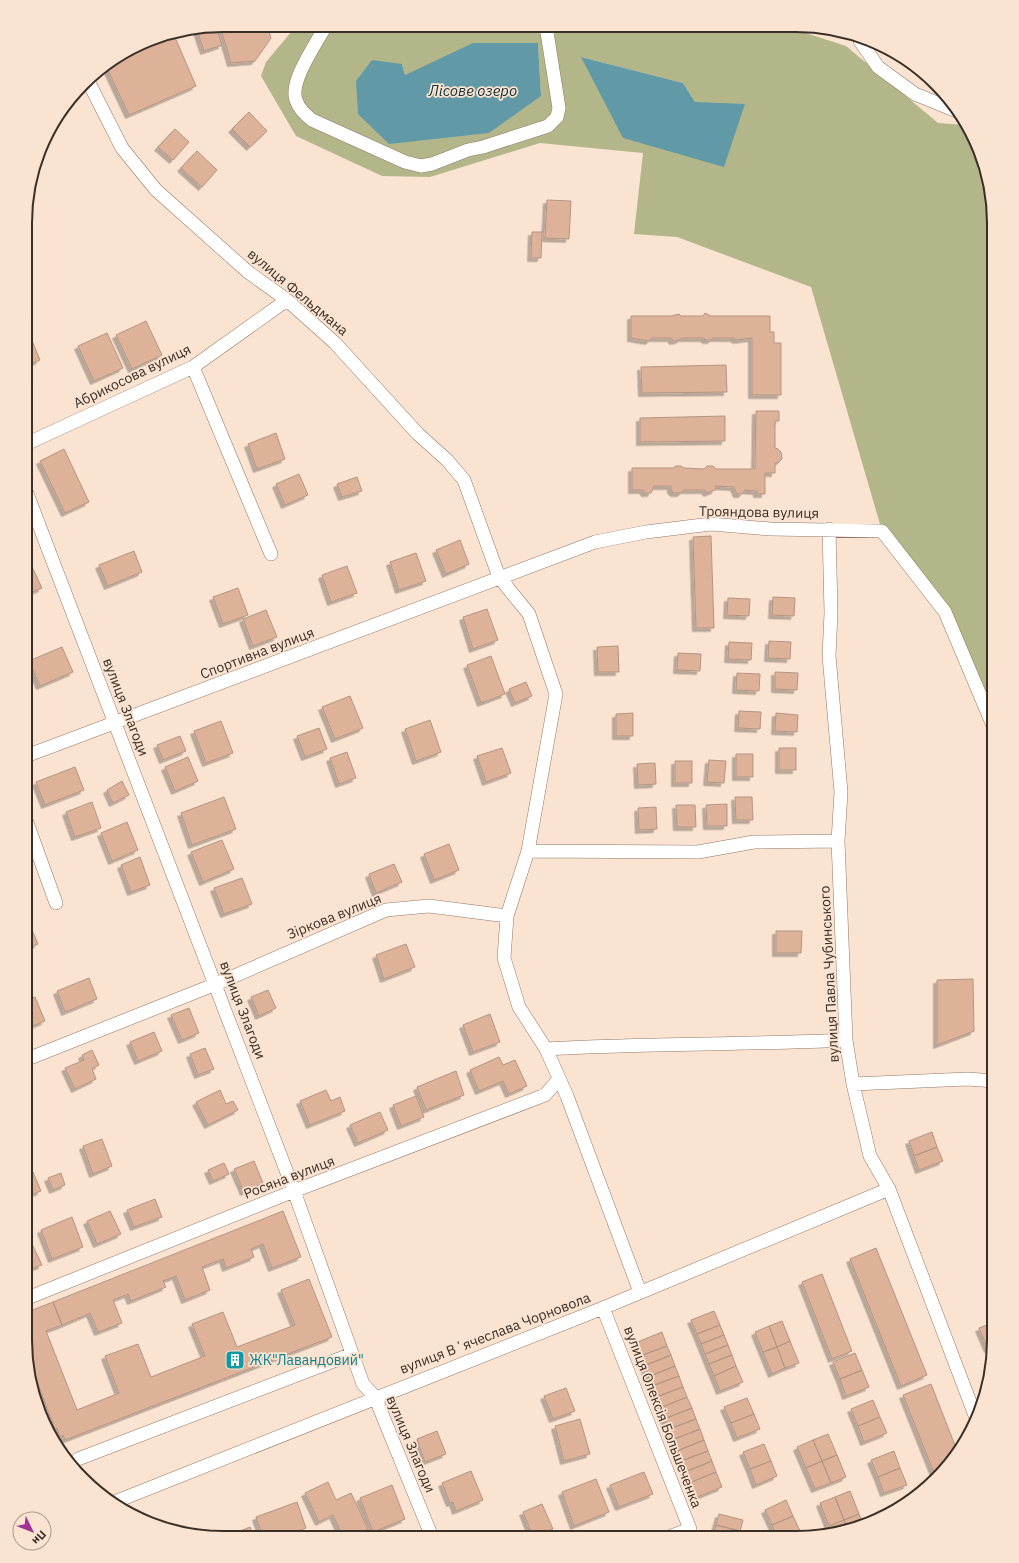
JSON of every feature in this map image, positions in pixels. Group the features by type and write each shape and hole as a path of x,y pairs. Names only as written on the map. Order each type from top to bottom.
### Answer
{"street":[{"path":"322,32 312,49 296,85 296,99 301,110 312,120 405,162 421,166 432,164 468,150 483,147 548,126 557,117 559,108 547,32"},
{"path":"862,44 878,67 914,94 949,108"},
{"name":"вулиця Фельдмана","path":"91,85 122,148 156,190 248,272 287,300 336,343 418,434 447,460 464,480 499,577"},
{"name":"Абрикосова вулиця","path":"32,441 193,367 287,300"},
{"path":"193,367 271,554"},
{"name":"вулиця Злагоди","path":"32,507 294,1191 362,1384 375,1397 430,1531"},
{"name":"Трояндова вулиця","path":"499,577 595,542 646,532 711,524 771,529 882,531 945,612 987,711"},
{"name":"вулиця Павла Чубинського","path":"829,530 831,612 829,656 841,792 838,841 846,1040 853,1084 870,1156 889,1189 973,1410"},
{"path":"499,577 530,614 556,694 528,851 507,916 504,958 519,1007 546,1049 559,1079 640,1292"},
{"name":"Спортивна вулиця","path":"32,754 115,724 499,577"},
{"path":"32,837 56,903"},
{"path":"528,851 698,852 754,842 838,841"},
{"name":"Зіркова вулиця","path":"32,1057 216,984 386,910 429,906 507,916"},
{"path":"546,1049 589,1046 764,1045 846,1040"},
{"name":"Росяна вулиця","path":"32,1296 294,1191 545,1095 559,1079"},
{"path":"853,1084 968,1079 987,1080"},
{"name":"вулиця Вʼячеслава Чорновола","path":"118,1500 603,1308 889,1189"},
{"name":"вулиця Олексія Большеченка","path":"603,1308 688,1531"},
{"path":"78,1459 352,1354"}],"green space":[{"path":"291,32 803,32 846,46 938,123 959,125 977,162 987,211 987,711 945,612 882,531 811,287 677,237 634,234 643,153 540,143 430,177 382,176 296,136 261,76 266,62","holes":["538,43 541,96 356,81 402,64 405,75","581,57 683,83 695,102"]}],"water":[{"name":"Лісове озеро","path":"473,43 538,43 541,96 489,133 389,144 358,114 356,81 372,60 402,64 405,75"},
{"path":"581,57 683,83 695,102 745,104 724,167 623,138"}],"building":[{"path":"218,32 222,45 204,51 198,34"},
{"path":"222,32 269,32 271,38 255,61 231,63"},
{"path":"176,39 196,86 129,115 108,70 139,52 162,42"},
{"path":"249,112 267,131 250,147 232,129"},
{"path":"175,129 189,142 173,160 158,147"},
{"path":"197,151 217,170 202,187 181,168"},
{"path":"547,200 571,201 569,239 545,238"},
{"path":"532,232 542,232 541,258 531,258"},
{"path":"705,313 711,316 770,316 770,332 774,332 774,343 781,343 781,395 752,395 752,338 736,340 734,338 713,338 711,340 706,340 704,338 682,338 673,341 671,338 652,338 649,341 631,338 631,316 671,316 679,314 681,316 703,316"},
{"path":"146,321 162,355 132,369 116,335"},
{"path":"107,333 123,368 94,381 78,346"},
{"path":"32,341 40,360 32,363"},
{"path":"726,365 727,392 642,393 641,367"},
{"path":"756,411 779,411 779,421 775,421 775,448 781,452 782,459 778,463 775,463 775,473 765,473 765,494 757,494 757,491 745,490 742,494 737,494 734,487 716,486 715,490 707,493 705,490 684,490 681,493 674,493 671,490 671,486 654,486 651,493 645,493 643,490 632,490 632,468 673,468 676,466 681,466 684,468 704,469 707,466 713,466 716,469 755,469"},
{"path":"725,416 725,441 640,442 640,418"},
{"path":"276,433 285,459 257,469 248,444"},
{"path":"64,449 89,502 65,513 40,461"},
{"path":"299,474 308,495 285,505 276,484"},
{"path":"357,477 362,491 342,497 337,484"},
{"path":"711,536 714,628 696,628 693,537"},
{"path":"460,540 469,564 446,574 436,550"},
{"path":"134,551 142,572 108,586 99,565"},
{"path":"416,553 426,581 399,590 390,562"},
{"path":"347,566 357,593 331,602 322,575"},
{"path":"32,567 42,588 32,592"},
{"path":"238,588 248,615 223,624 213,597"},
{"path":"773,597 795,598 794,616 772,615"},
{"path":"728,598 750,599 749,616 727,615"},
{"path":"487,609 498,640 473,649 463,617"},
{"path":"266,610 277,637 253,646 243,619"},
{"path":"769,641 791,642 790,659 768,658"},
{"path":"729,642 752,643 751,660 728,659"},
{"path":"618,646 619,672 598,672 597,647"},
{"path":"62,647 73,672 40,686 32,668 32,660"},
{"path":"678,653 701,654 700,671 677,670"},
{"path":"491,656 505,694 481,703 467,665"},
{"path":"775,672 798,673 797,690 775,689"},
{"path":"737,673 760,674 759,691 736,690"},
{"path":"526,682 532,696 515,703 509,689"},
{"path":"350,696 363,728 335,739 322,707"},
{"path":"739,711 761,712 760,729 738,728"},
{"path":"633,713 633,736 616,736 616,714"},
{"path":"776,713 798,715 797,732 775,731"},
{"path":"430,720 441,752 416,761 405,729"},
{"path":"221,721 233,753 206,763 194,731"},
{"path":"319,728 327,749 305,757 297,736"},
{"path":"180,736 186,751 163,760 157,745"},
{"path":"502,748 511,773 486,782 477,756"},
{"path":"779,748 796,748 796,770 779,770"},
{"path":"347,752 356,778 339,784 330,758"},
{"path":"736,754 753,754 753,777 736,777"},
{"path":"188,757 198,781 175,791 165,767"},
{"path":"709,760 726,761 724,783 707,782"},
{"path":"675,761 692,761 692,783 675,783"},
{"path":"655,763 656,784 638,785 637,764"},
{"path":"75,767 84,790 45,805 36,782"},
{"path":"122,781 129,795 113,803 107,790"},
{"path":"224,797 236,829 192,845 181,813"},
{"path":"735,797 752,797 753,820 736,820"},
{"path":"92,802 101,828 75,837 66,812"},
{"path":"727,804 727,826 707,826 706,805"},
{"path":"676,805 695,805 696,827 677,827"},
{"path":"656,807 657,829 639,830 638,808"},
{"path":"127,822 138,850 112,861 101,833"},
{"path":"222,840 234,869 203,882 191,852"},
{"path":"449,844 459,870 434,880 424,854"},
{"path":"140,857 150,885 131,892 121,865"},
{"path":"394,864 402,882 376,893 369,874"},
{"path":"242,878 252,904 224,914 214,888"},
{"path":"32,930 38,944 32,946"},
{"path":"776,931 802,931 801,953 776,953"},
{"path":"406,944 415,967 384,979 376,955"},
{"path":"89,978 97,999 65,1012 57,991"},
{"path":"973,979 974,1031 937,1045 937,980"},
{"path":"268,990 276,1008 259,1016 251,997"},
{"path":"35,997 45,1021 32,1026 32,998"},
{"path":"189,1008 199,1033 182,1040 171,1015"},
{"path":"490,1014 500,1042 473,1052 463,1025"},
{"path":"154,1032 162,1051 138,1061 130,1042"},
{"path":"205,1048 214,1069 198,1075 190,1054"},
{"path":"92,1050 99,1065 92,1069 96,1079 75,1089 65,1068 84,1060 82,1055"},
{"path":"499,1057 503,1065 515,1060 527,1086 509,1094 503,1081 479,1091 470,1070"},
{"path":"456,1071 464,1095 426,1110 417,1087"},
{"path":"220,1090 226,1104 233,1101 238,1110 208,1125 196,1102"},
{"path":"326,1090 331,1101 340,1097 345,1111 310,1125 300,1101"},
{"path":"416,1096 424,1117 401,1126 393,1105"},
{"path":"380,1112 388,1130 358,1143 350,1125"},
{"path":"932,1132 937,1147 914,1156 909,1141"},
{"path":"102,1139 112,1166 93,1174 83,1146"},
{"path":"937,1147 943,1161 919,1170 914,1156"},
{"path":"254,1161 263,1183 244,1192 234,1169"},
{"path":"224,1163 229,1174 213,1181 208,1170"},
{"path":"32,1172 41,1191 32,1194"},
{"path":"61,1173 65,1185 53,1190 48,1178"},
{"path":"155,1199 162,1217 134,1227 127,1210"},
{"path":"110,1211 121,1234 97,1244 87,1221"},
{"path":"283,1211 301,1257 272,1268 263,1244 251,1249 254,1257 226,1268 223,1259 202,1267 210,1290 185,1300 176,1276 163,1281 166,1287 131,1301 128,1294 113,1300 122,1323 98,1332 90,1313 62,1325 53,1302"},
{"path":"72,1217 83,1247 52,1259 41,1230"},
{"path":"32,1244 42,1265 32,1269"},
{"path":"876,1248 927,1375 901,1386 850,1259"},
{"path":"822,1274 852,1351 832,1359 802,1282"},
{"name":"ЖК\"Лавандовий\"","path":"309,1279 332,1337 65,1440 63,1435 60,1437 57,1428 55,1429 36,1377 32,1352 32,1310 53,1302 62,1325 46,1331 77,1410 119,1393 105,1356 138,1344 151,1377 205,1356 192,1324 223,1312 237,1347 295,1325 281,1290"},
{"path":"714,1311 720,1325 697,1334 691,1320"},
{"path":"782,1321 790,1341 777,1347 769,1326"},
{"path":"720,1325 724,1335 701,1344 697,1334"},
{"path":"987,1325 987,1347 979,1328"},
{"path":"769,1326 777,1347 763,1352 755,1332"},
{"path":"662,1332 667,1346 640,1356 635,1343"},
{"path":"724,1335 728,1345 705,1354 701,1344"},
{"path":"790,1341 799,1363 785,1368 777,1347"},
{"path":"728,1345 732,1355 709,1364 705,1354"},
{"path":"667,1346 671,1355 644,1366 640,1356"},
{"path":"777,1347 785,1368 772,1374 763,1352"},
{"path":"855,1353 862,1370 840,1379 833,1362"},
{"path":"671,1355 675,1366 648,1377 644,1366"},
{"path":"732,1355 736,1366 714,1376 709,1364"},
{"path":"675,1366 679,1376 652,1386 648,1377"},
{"path":"736,1366 743,1382 720,1391 714,1376"},
{"path":"862,1370 869,1387 846,1396 840,1379"},
{"path":"679,1376 683,1387 656,1397 652,1386"},
{"path":"931,1384 955,1446 934,1472 903,1395"},
{"path":"683,1387 687,1397 660,1408 656,1397"},
{"path":"566,1388 575,1411 553,1419 544,1396"},
{"path":"687,1397 692,1408 664,1419 660,1408"},
{"path":"747,1398 754,1414 731,1423 724,1407"},
{"path":"873,1400 880,1417 858,1426 851,1409"},
{"path":"692,1408 696,1419 669,1429 664,1419"},
{"path":"754,1414 760,1429 737,1438 731,1423"},
{"path":"880,1417 887,1433 864,1442 858,1426"},
{"path":"580,1419 590,1454 564,1461 555,1426"},
{"path":"696,1419 700,1429 672,1440 669,1429"},
{"path":"700,1429 704,1440 677,1451 672,1440"},
{"path":"437,1431 446,1454 425,1462 417,1439"},
{"path":"828,1434 837,1455 822,1461 813,1440"},
{"path":"704,1440 708,1451 681,1461 677,1451"},
{"path":"813,1440 822,1461 806,1468 797,1447"},
{"path":"764,1444 771,1461 750,1469 743,1452"},
{"path":"708,1451 712,1461 685,1472 681,1461"},
{"path":"894,1451 900,1468 878,1477 871,1460"},
{"path":"837,1455 846,1477 831,1483 822,1461"},
{"path":"712,1461 716,1472 689,1483 685,1472"},
{"path":"771,1461 777,1476 756,1485 750,1469"},
{"path":"822,1461 831,1483 815,1489 806,1468"},
{"path":"900,1468 907,1485 884,1493 878,1477"},
{"path":"471,1471 483,1500 456,1511 453,1502 450,1503 442,1483"},
{"path":"644,1472 653,1494 619,1507 610,1485"},
{"path":"716,1472 722,1487 695,1498 689,1483"},
{"path":"596,1479 609,1512 574,1526 562,1492"},
{"path":"328,1482 336,1500 351,1493 368,1529 364,1531 340,1531 333,1515 319,1522 305,1493"},
{"path":"392,1485 405,1519 373,1531 360,1498"},
{"path":"850,1491 859,1514 844,1520 835,1497"},
{"path":"835,1497 844,1520 829,1526 820,1503"},
{"path":"786,1500 793,1516 772,1525 765,1510"},
{"path":"297,1502 306,1528 298,1531 261,1531 256,1517"},
{"path":"542,1504 553,1529 548,1531 531,1531 523,1512"},
{"path":"719,1514 743,1520 740,1531 716,1525"},
{"path":"859,1514 861,1519 845,1524 844,1520"},
{"path":"793,1516 800,1531 774,1531 772,1525"},
{"path":"844,1520 845,1524 830,1528 829,1526"},
{"path":"716,1525 740,1531 714,1531"},
{"path":"250,1527 252,1531 240,1531"}],"place":[{"name":"ЖК\"Лавандовий\"","path":"235,1360"}]}
